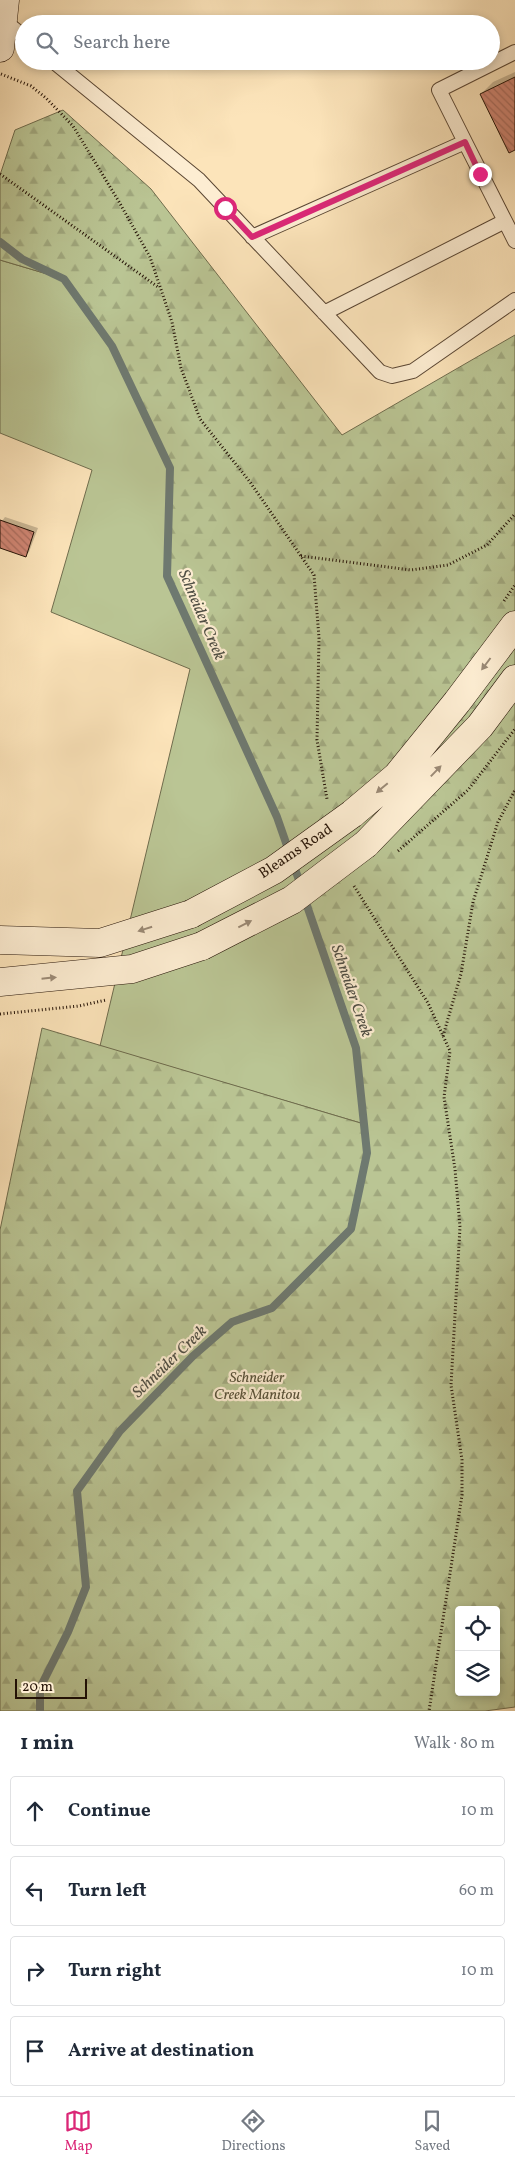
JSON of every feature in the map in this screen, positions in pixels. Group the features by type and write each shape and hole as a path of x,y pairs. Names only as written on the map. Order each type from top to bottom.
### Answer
{"main road":[{"path":"0,48 4,10"},
{"name":"Bleams Road","path":"0,940 100,943 191,914 274,870 352,814 397,776 457,702 515,625"},
{"path":"0,982 132,969 202,946 292,900 366,844 480,726 515,680"}],"lane":[{"path":"4,10 15,25"},
{"path":"500,59 515,52"},
{"path":"64,70 198,180 380,372 392,376 413,371 515,300"},
{"path":"479,70 438,90 515,241"},
{"path":"252,237 465,142"},
{"path":"324,313 504,221"}],"path":[{"path":"0,174 159,288"},
{"path":"301,556 411,570 448,566 487,545 515,514"},
{"path":"397,852 468,790 515,729"},
{"path":"443,1036 460,974 473,902 498,822 515,790"}],"green space":[{"name":"Schneider Creek Manitou","path":"63,110 151,189 342,435 515,335 515,1707 485,1711 0,1711 0,1230 42,1028 364,1124 356,1048 277,817 167,576 170,468 112,346 64,279 0,260 0,175 15,130"},
{"path":"0,260 64,279 112,346 170,468 167,576 277,817 356,1048 364,1124 100,1046 190,669 51,612 92,470 0,433"}],"building":[{"path":"515,77 515,150 509,153 480,94"},
{"path":"0,520 34,532 26,557 0,548"}],"waterway":[{"name":"Schneider Creek","path":"0,242 22,259 64,279 112,346 170,468 167,576 277,817 301,886"},
{"name":"Schneider Creek","path":"40,1711 40,1688 68,1632 86,1587 77,1491 120,1431 193,1356 232,1322 272,1308 351,1229 367,1153 356,1048 304,897"}],"route":[{"path":"225,208 252,237 465,142 480,174"}]}
